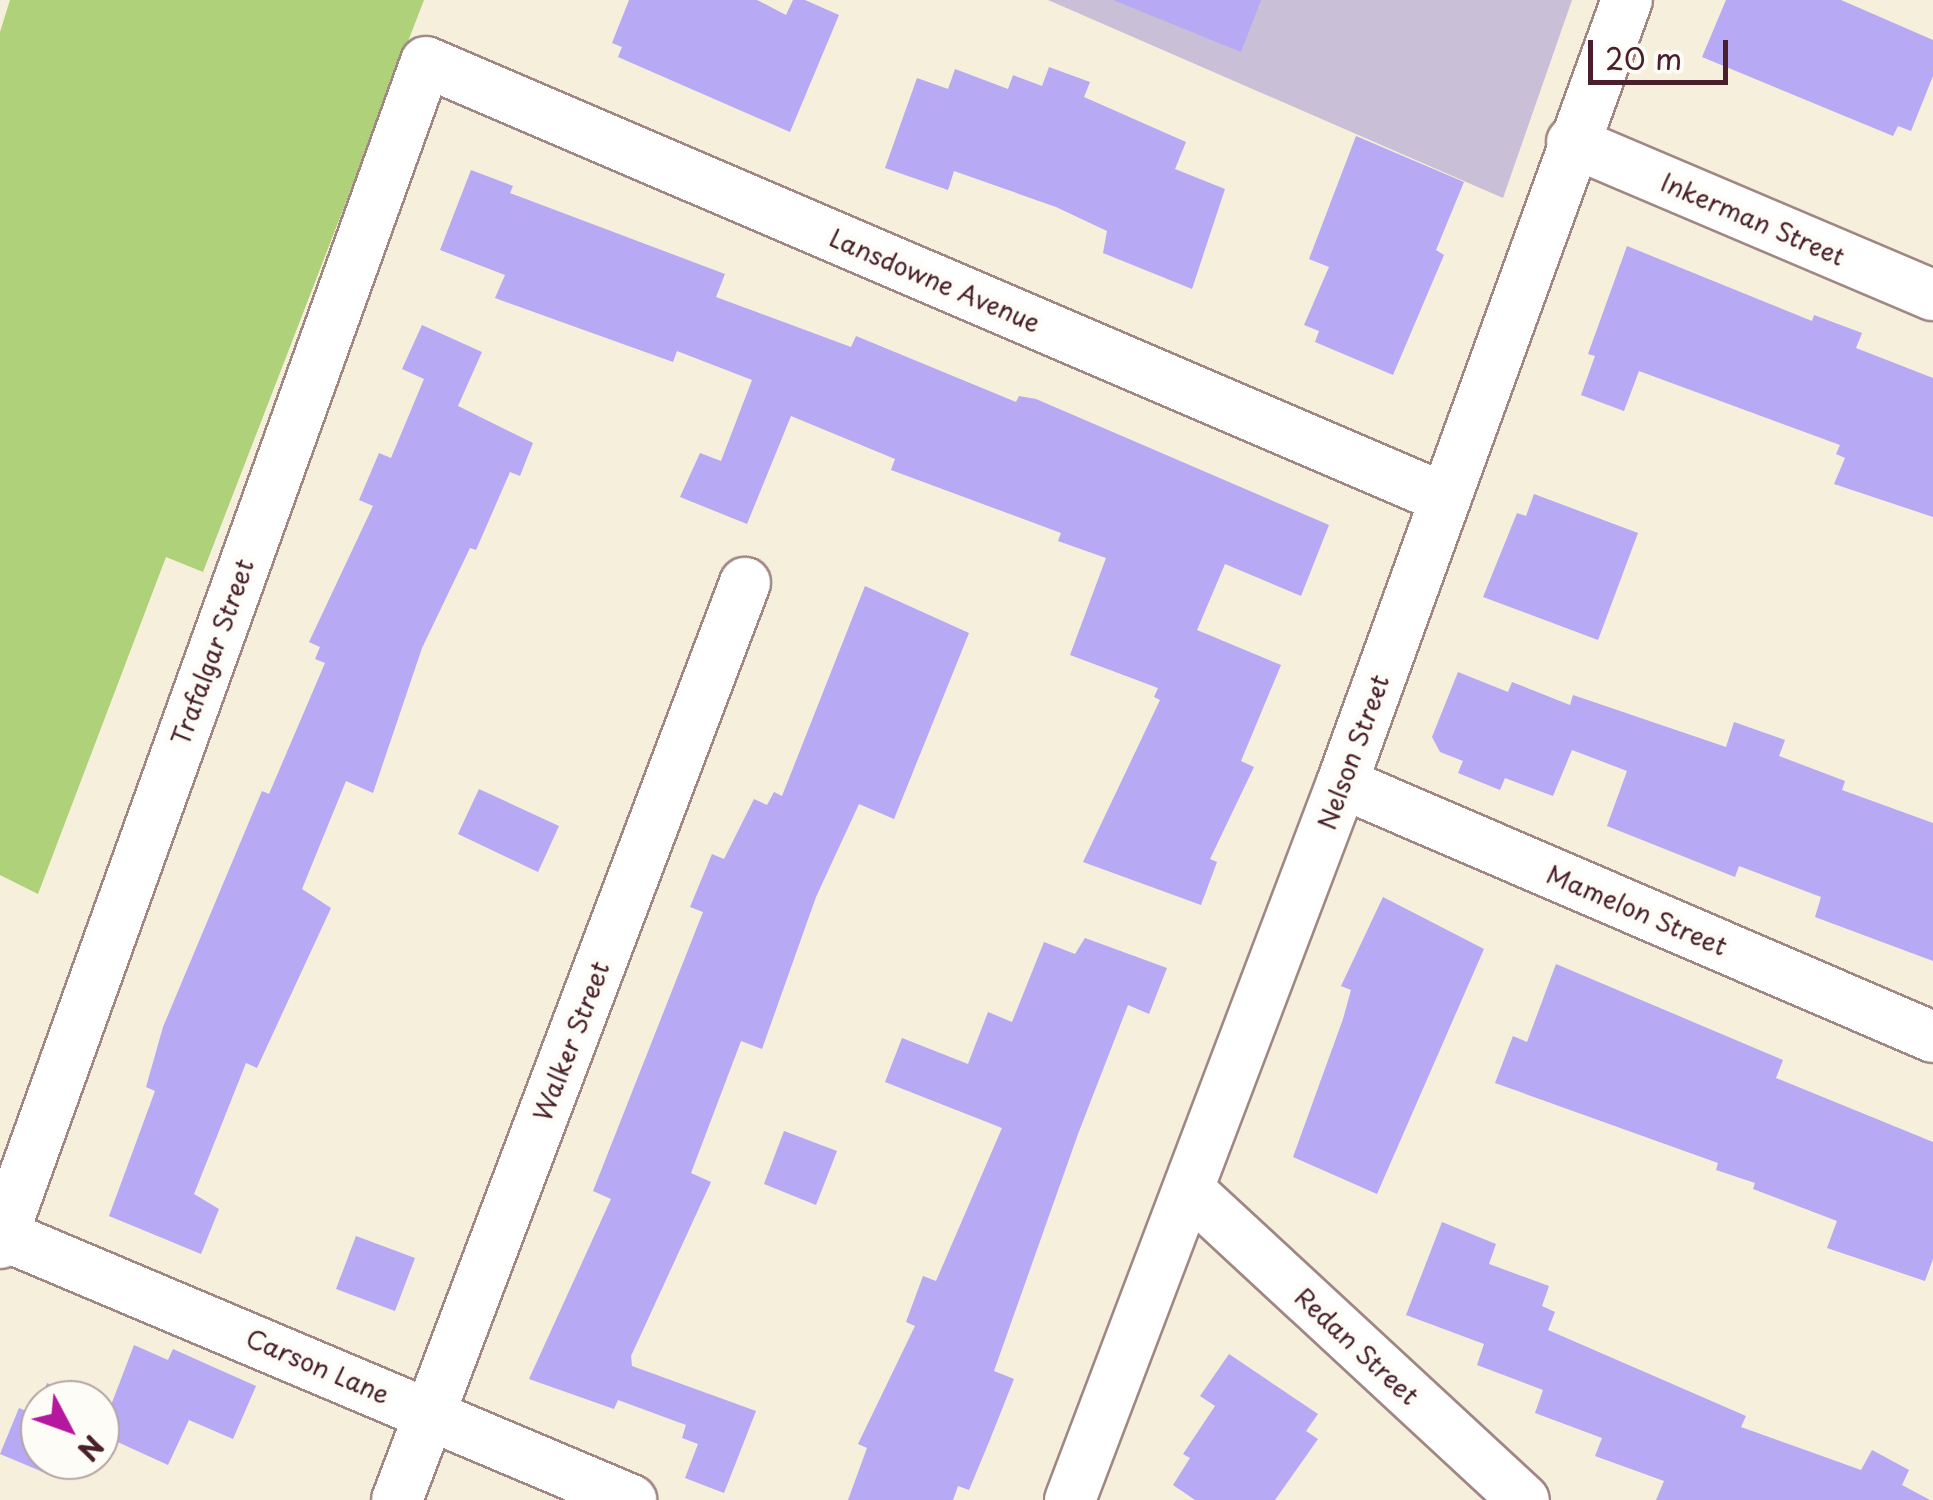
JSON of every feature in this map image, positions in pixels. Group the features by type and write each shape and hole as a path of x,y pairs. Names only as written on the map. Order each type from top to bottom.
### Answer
{"street":[{"name":"Nelson Street","path":"1070,1500 1342,783 1572,142 1627,0"},
{"name":"Lansdowne Avenue","path":"426,62 1444,498"},
{"name":"Trafalgar Street","path":"1,1239 426,62"},
{"name":"Inkerman Street","path":"1572,142 1933,295"},
{"name":"Walker Street","path":"397,1500 745,583"},
{"name":"Mamelon Street","path":"1342,783 1933,1037"},
{"name":"Redan Street","path":"1190,1191 1524,1500"},
{"name":"Carson Lane","path":"1,1239 430,1413 631,1500"}],"shaded area":[{"path":"1048,0 1572,0 1503,198"}],"green space":[{"path":"10,0 424,0 203,572 166,557 38,894 0,875 0,32"}],"building":[{"path":"629,0 757,0 786,15 793,0 805,0 839,15 790,132 618,57 622,47 612,43"},
{"path":"1113,0 1261,0 1241,52"},
{"path":"1726,0 1841,0 1933,40 1933,76 1911,131 1898,126 1893,136 1702,57"},
{"path":"1049,67 1090,82 1084,97 1186,142 1175,169 1225,189 1192,289 1103,253 1107,231 1056,207 954,171 948,190 885,168 917,78 948,89 955,69 1008,89 1013,75 1042,86"},
{"path":"1356,136 1464,182 1436,250 1444,255 1393,375 1315,342 1319,331 1304,325 1329,267 1309,259"},
{"path":"471,170 513,186 510,193 725,274 716,297 851,347 856,336 1016,402 1019,396 1036,399 1329,525 1301,596 1225,564 1197,630 1281,665 1241,761 1254,767 1210,859 1217,862 1201,905 1083,862 1160,700 1154,697 1158,688 1070,655 1106,558 1058,541 1061,533 891,470 895,459 791,416 747,524 680,497 700,453 721,461 752,380 677,351 673,362 495,298 505,275 440,250"},
{"path":"1627,246 1812,321 1814,315 1862,333 1856,348 1933,378 1933,517 1834,484 1845,458 1836,454 1840,445 1639,371 1624,411 1581,395 1595,356 1588,354"},
{"path":"422,325 482,352 458,406 533,443 520,476 510,472 476,550 470,548 422,648 373,793 346,781 302,889 331,908 257,1068 246,1063 194,1194 219,1209 201,1254 109,1216 155,1091 146,1087 163,1027 262,791 269,794 325,663 315,659 320,647 309,642 373,506 359,500 379,453 391,458 424,379 402,369"},
{"path":"1534,494 1638,533 1598,640 1483,597 1517,513 1526,516"},
{"path":"865,586 969,633 894,819 859,804 816,897 762,1049 741,1041 691,1173 711,1182 631,1356 632,1366 756,1411 724,1493 685,1478 698,1444 682,1438 686,1425 618,1400 614,1409 529,1379 611,1199 593,1191 703,912 690,907 712,854 724,859 754,799 767,805 774,792 782,796"},
{"path":"1458,672 1508,692 1512,682 1570,705 1573,695 1726,747 1734,722 1785,740 1779,756 1845,781 1842,790 1933,823 1933,961 1815,917 1821,897 1739,866 1735,877 1607,826 1627,771 1572,750 1553,796 1505,778 1500,790 1458,773 1463,761 1440,752 1432,737"},
{"path":"479,789 559,826 538,872 458,834"},
{"path":"1383,897 1484,949 1377,1194 1293,1157 1343,1019 1351,990 1341,986"},
{"path":"1085,938 1167,968 1149,1014 1128,1005 1078,1134 994,1371 1014,1379 969,1490 958,1486 953,1500 848,1500 867,1448 858,1444 915,1326 906,1322 923,1276 936,1281 1002,1128 885,1082 902,1038 968,1064 988,1012 1012,1022 1044,942 1075,954"},
{"path":"1556,964 1783,1060 1776,1078 1933,1142 1933,1259 1925,1281 1827,1248 1837,1221 1753,1189 1755,1183 1716,1170 1718,1163 1495,1083 1513,1036 1527,1042"},
{"path":"784,1131 837,1151 816,1205 764,1184"},
{"path":"1442,1222 1496,1244 1489,1264 1549,1286 1542,1306 1555,1312 1548,1330 1746,1416 1741,1427 1861,1470 1872,1450 1909,1470 1902,1485 1930,1500 1656,1500 1664,1481 1595,1456 1602,1438 1535,1413 1543,1390 1477,1365 1484,1344 1406,1315"},
{"path":"356,1236 415,1258 395,1311 336,1289"},
{"path":"134,1345 168,1360 173,1349 256,1386 233,1439 189,1420 168,1465 120,1443 120,1382"},
{"path":"1229,1354 1318,1414 1306,1431 1318,1439 1275,1500 1195,1500 1173,1485 1190,1458 1183,1454 1215,1406 1200,1396"},
{"path":"20,1408 20,1462 0,1454"}]}
